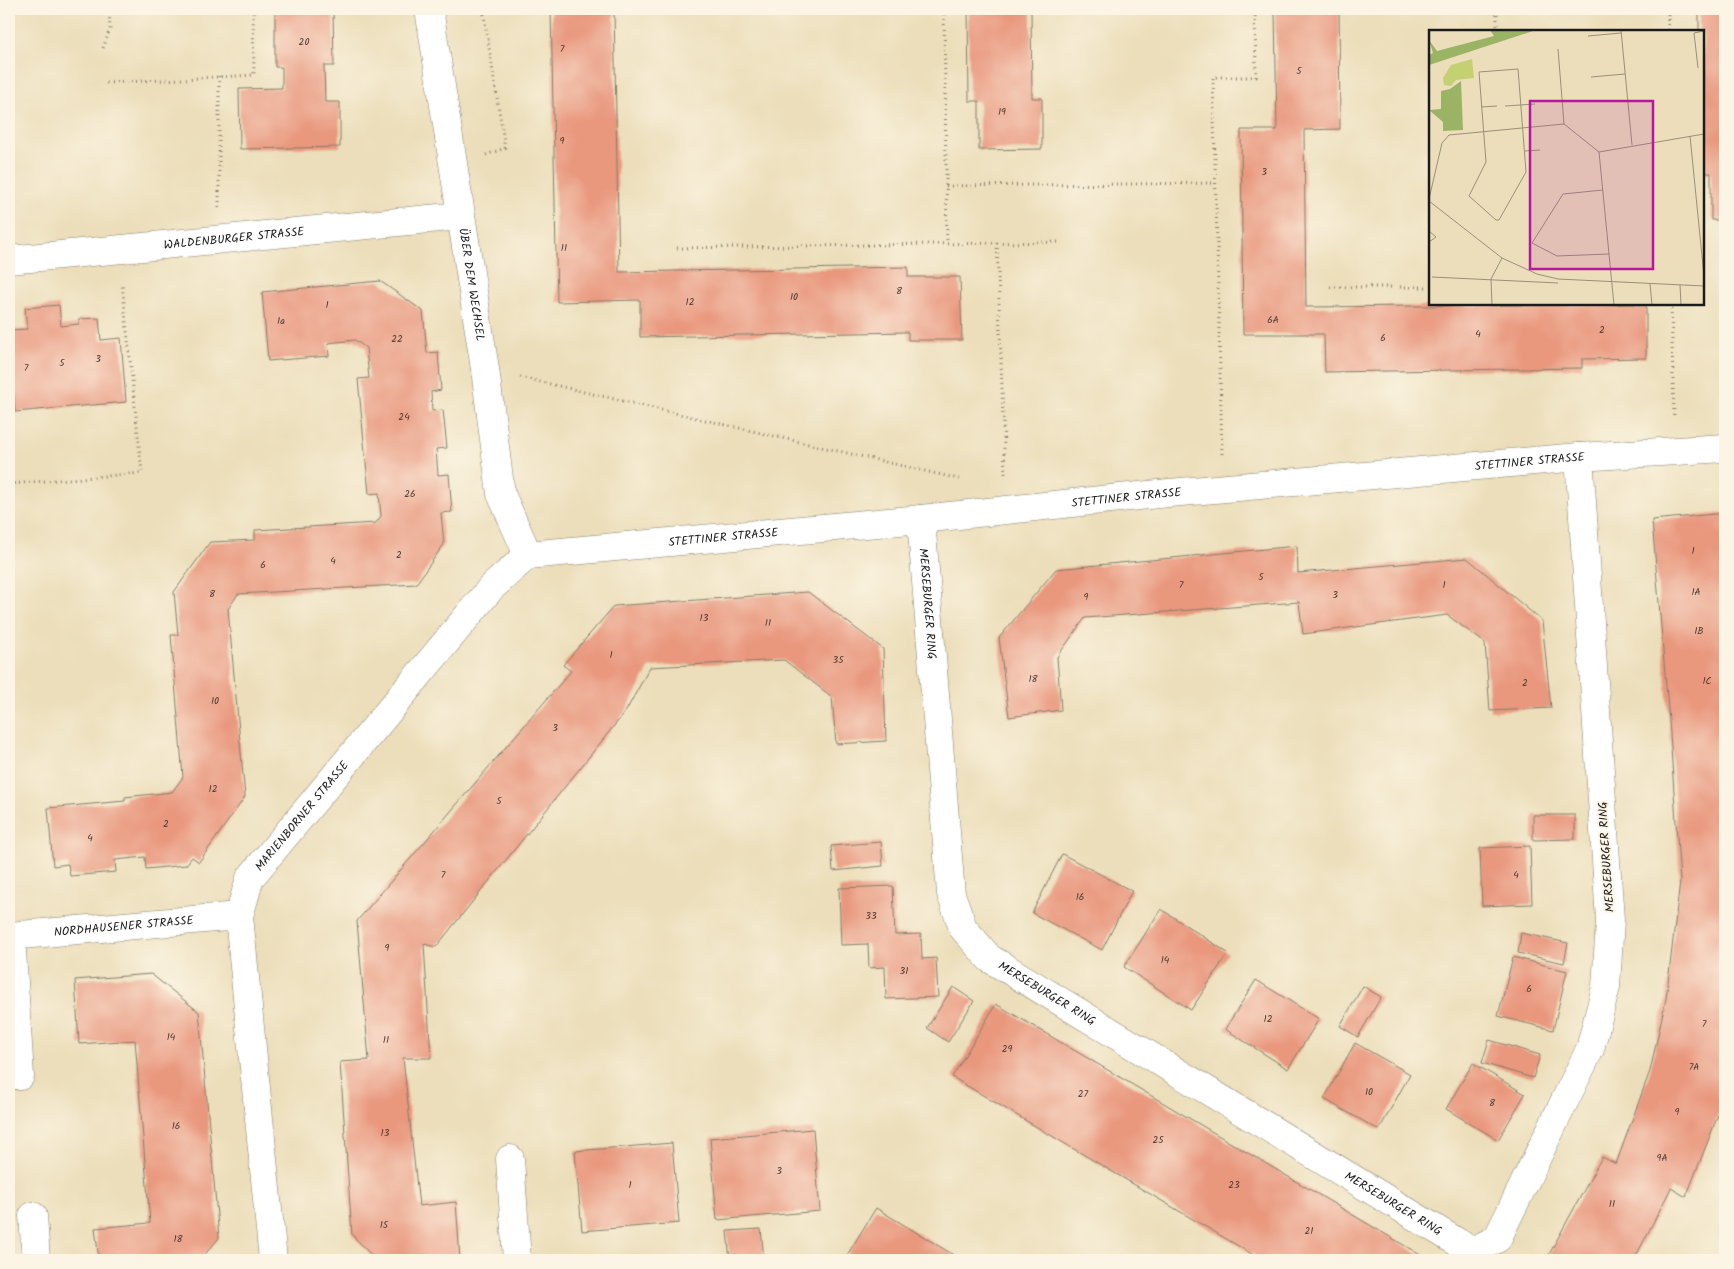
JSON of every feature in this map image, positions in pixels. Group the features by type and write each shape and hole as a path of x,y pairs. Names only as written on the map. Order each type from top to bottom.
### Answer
{"street":[{"name":"ÜBER DEM WECHSEL","path":"429,9 485,369 501,494 528,556"},
{"name":"WALDENBURGER STRASSE","path":"9,260 460,216"},
{"name":"STETTINER STRASSE","path":"528,556 920,519 1158,494 1223,490 1580,457 1725,448"},
{"name":"MERSEBURGER RING","path":"920,519 951,894 964,928 989,958 1472,1251 1497,1239 1590,1050 1606,987 1610,920 1580,457"},
{"name":"MARIENBORNER STRASSE","path":"273,1260 240,916 250,878 491,588 528,556"},
{"name":"NORDHAUSENER STRASSE","path":"10,936 240,916"},
{"path":"10,936 20,1076"},
{"path":"510,1159 517,1260"},
{"path":"33,1216 36,1260"}],"path":[{"path":"102,48 110,29 109,9"},
{"path":"106,84 254,75 253,9"},
{"path":"454,169 505,148 483,9"},
{"path":"944,9 947,244"},
{"path":"1223,490 1213,77 1256,76 1255,9"},
{"path":"1497,9 1497,30"},
{"path":"1668,9 1668,30"},
{"path":"219,76 219,240"},
{"path":"946,186 1216,182"},
{"path":"677,248 1058,242"},
{"path":"997,244 1007,509"},
{"path":"9,484 142,473 119,249"},
{"path":"1330,288 1429,287"},
{"path":"1671,305 1675,451"},
{"path":"485,369 967,481"}],"building":[{"path":"275,9 333,9 334,66 324,66 325,102 340,102 340,147 240,149 239,89 282,88 282,67 275,67"},
{"path":"551,9 614,9 619,272 908,267 908,277 960,277 962,340 908,340 908,332 640,337 640,300 557,302"},
{"path":"968,9 1031,9 1032,98 1042,98 1042,149 979,150 979,101 969,101"},
{"path":"1275,9 1339,9 1340,129 1304,130 1306,307 1646,305 1646,358 1582,359 1582,368 1325,372 1324,334 1243,334 1241,130 1277,130"},
{"path":"1699,9 1725,9 1725,220 1711,220 1711,173 1704,173 1704,30 1699,30"},
{"path":"380,281 423,311 427,353 438,352 441,390 431,392 432,411 443,410 447,448 436,449 438,475 449,474 452,512 441,513 444,544 416,584 238,594 228,609 245,797 199,862 192,857 186,865 146,869 145,857 115,860 116,872 70,876 68,864 53,866 48,808 125,801 125,797 172,792 183,777 171,635 178,635 174,592 210,542 255,540 255,530 376,523 381,516 379,493 369,494 358,379 369,378 366,348 355,340 328,343 329,356 268,361 262,292"},
{"path":"59,305 61,326 79,324 79,319 99,318 101,340 121,338 126,402 15,412 14,396 9,396 9,330 27,329 25,308"},
{"path":"1725,513 1725,1092 1722,1105 1686,1197 1671,1188 1634,1260 1546,1260 1602,1157 1616,1164 1650,1071 1666,999 1680,881 1652,520"},
{"path":"1297,546 1298,573 1467,558 1542,621 1551,708 1490,711 1485,643 1447,615 1303,634 1299,602 1085,618 1057,657 1061,710 1009,717 999,638 1056,569"},
{"path":"808,592 883,649 886,741 836,744 832,697 784,660 650,667 626,711 436,947 424,944 431,1058 403,1058 419,1206 456,1202 460,1260 376,1260 352,1235 340,1062 369,1060 357,921 571,671 563,665 614,606"},
{"path":"1533,815 1575,815 1575,839 1533,840"},
{"path":"881,842 883,866 833,871 831,846"},
{"path":"1530,846 1532,904 1482,906 1480,848"},
{"path":"1062,854 1132,891 1102,950 1032,913"},
{"path":"893,886 895,935 921,934 922,959 936,958 938,997 886,999 885,967 869,968 868,944 841,945 839,888"},
{"path":"1161,909 1228,953 1191,1010 1124,967"},
{"path":"1521,933 1568,943 1564,963 1518,953"},
{"path":"1513,957 1567,971 1553,1030 1498,1016"},
{"path":"151,974 199,1012 219,1238 200,1260 99,1260 95,1228 150,1223 135,1040 79,1044 75,980"},
{"path":"1256,980 1319,1019 1288,1069 1225,1029"},
{"path":"1363,986 1381,997 1358,1037 1340,1026"},
{"path":"953,987 974,1001 948,1042 927,1028"},
{"path":"996,1004 1429,1260 1262,1260 952,1077"},
{"path":"1489,1040 1540,1055 1533,1078 1482,1063"},
{"path":"1355,1043 1410,1074 1379,1130 1324,1099"},
{"path":"1473,1063 1525,1094 1498,1140 1446,1109"},
{"path":"813,1129 820,1211 717,1220 710,1138"},
{"path":"672,1143 679,1223 582,1231 575,1151"},
{"path":"876,1208 962,1260 844,1260"},
{"path":"761,1229 764,1260 730,1260 727,1231"}]}
